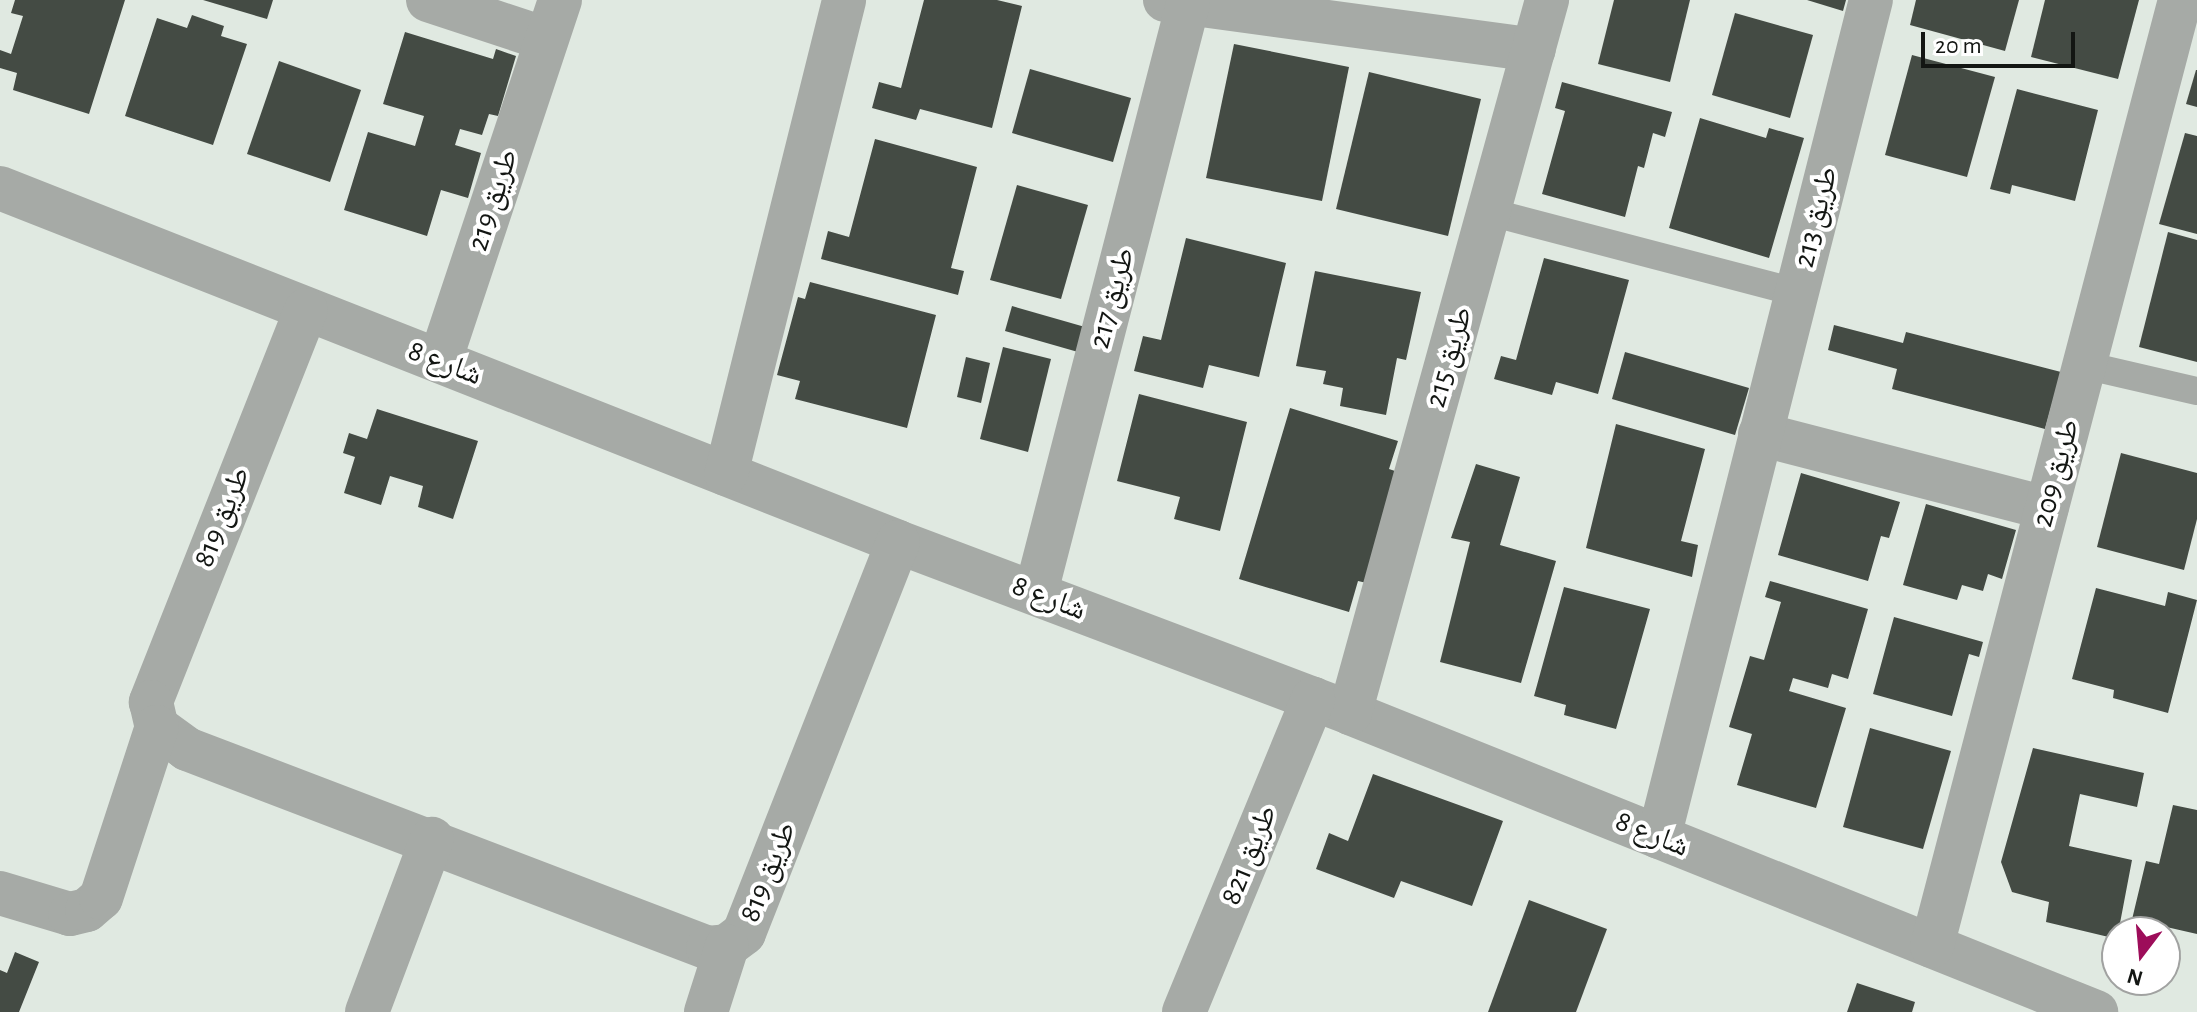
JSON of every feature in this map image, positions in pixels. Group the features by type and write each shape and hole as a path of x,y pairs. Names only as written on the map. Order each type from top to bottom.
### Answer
{"street":[{"name":"طريق 219","path":"428,0 553,20 440,361"},
{"path":"726,474 844,0"},
{"name":"طريق 215","path":"1331,706 1490,212 1547,0"},
{"name":"طريق 213","path":"1659,837 1871,0"},
{"name":"طريق 209","path":"1932,946 2180,0"},
{"name":"طريق 217","path":"1036,592 1177,2 1534,50"},
{"name":"شارع 8","path":"0,188 898,542 1331,706 2096,1012"},
{"name":"طريق 819","path":"0,893 70,914 87,910 101,898 157,727 151,702 158,677 306,310"},
{"path":"1760,434 2047,508"},
{"name":"طريق 819","path":"157,727 187,749 432,839 708,948 727,946 744,933 898,542"},
{"name":"طريق 821","path":"1184,1012 1331,706"},
{"path":"367,1012 432,839"},
{"path":"706,1012 727,946"}],"lane":[{"path":"1490,212 1796,292"},
{"path":"2084,365 2197,391"}],"building":[{"path":"15,0 125,0 89,114 13,90 17,73 0,68 0,50 11,54 23,16 11,13"},
{"path":"203,0 273,0 267,19"},
{"path":"924,0 997,0 1022,6 992,128 920,109 916,120 872,108 879,82 901,88"},
{"path":"1614,0 1690,0 1670,82 1598,64"},
{"path":"1807,0 1846,0 1843,11"},
{"path":"1916,0 2019,0 2005,51 1910,25"},
{"path":"2045,0 2139,0 2118,79 2031,57"},
{"path":"1735,13 1813,35 1790,118 1712,95"},
{"path":"192,15 224,26 221,36 247,44 213,145 125,116 157,18 187,28"},
{"path":"405,32 493,59 496,49 516,56 498,116 489,114 482,135 460,129 455,145 481,153 468,198 441,190 427,236 344,210 368,132 415,146 424,116 383,104"},
{"path":"1234,44 1349,67 1322,201 1206,178"},
{"path":"1912,55 1995,77 1967,177 1885,155"},
{"path":"279,61 361,90 330,182 247,154"},
{"path":"1030,69 1131,98 1113,162 1012,133"},
{"path":"2197,70 2197,107 2186,104"},
{"path":"1369,72 1481,99 1448,236 1336,209"},
{"path":"1562,82 1672,112 1665,137 1653,133 1644,168 1638,166 1625,217 1542,194 1565,111 1555,108"},
{"path":"2017,89 2098,110 2075,201 2012,185 2010,194 1990,189"},
{"path":"1700,118 1766,138 1769,128 1804,138 1769,258 1669,228"},
{"path":"2185,133 2197,136 2197,234 2159,224"},
{"path":"875,139 977,167 951,268 964,271 958,295 821,259 828,231 849,237"},
{"path":"1017,185 1088,205 1061,299 990,280"},
{"path":"2168,232 2197,240 2197,362 2139,347"},
{"path":"1186,238 1286,263 1259,377 1209,365 1203,388 1134,371 1143,336 1161,340"},
{"path":"1544,258 1629,280 1598,394 1556,382 1552,395 1494,379 1501,356 1516,360"},
{"path":"1315,271 1421,292 1406,360 1397,358 1386,415 1340,406 1343,388 1323,384 1326,371 1296,366"},
{"path":"810,282 936,315 907,428 795,399 800,381 777,375 798,297 805,299"},
{"path":"1012,306 1085,327 1078,352 1005,331"},
{"path":"1834,325 1903,343 1906,332 2061,372 2045,429 1892,389 1897,369 1828,350"},
{"path":"1003,347 1051,359 1028,452 980,439"},
{"path":"1625,352 1749,388 1735,435 1612,399"},
{"path":"966,357 990,363 981,403 957,397"},
{"path":"1139,394 1247,422 1220,531 1174,519 1180,497 1117,481"},
{"path":"1290,408 1398,441 1389,469 1404,474 1371,584 1358,581 1349,612 1239,579"},
{"path":"377,409 478,441 453,519 418,507 423,486 390,476 381,505 344,493 355,457 343,453 349,433 367,439"},
{"path":"1616,424 1705,449 1681,541 1698,545 1692,577 1586,548"},
{"path":"2121,453 2197,473 2197,519 2184,570 2097,547"},
{"path":"1476,464 1520,477 1500,545 1556,561 1521,683 1440,662 1470,542 1451,538"},
{"path":"1801,473 1900,502 1889,538 1881,536 1868,581 1778,555"},
{"path":"1926,504 2016,530 2002,579 1988,574 1983,591 1962,585 1957,600 1903,585"},
{"path":"1770,581 1868,609 1848,679 1832,674 1828,688 1793,678 1789,691 1846,708 1816,808 1737,785 1752,734 1729,727 1750,656 1764,660 1781,602 1765,597"},
{"path":"1564,587 1650,609 1616,729 1564,715 1566,705 1534,696"},
{"path":"2096,588 2165,606 2168,592 2197,600 2168,713 2113,698 2114,690 2072,679"},
{"path":"1894,617 1983,642 1979,657 1969,654 1952,716 1873,694"},
{"path":"1870,728 1951,751 1923,849 1843,827"},
{"path":"2033,748 2144,773 2137,807 2080,794 2069,846 2132,860 2121,916 2101,916 2101,935 2046,922 2049,902 2012,892 2001,862"},
{"path":"1373,774 1503,821 1472,906 1401,881 1394,898 1316,869 1329,833 1348,841"},
{"path":"2173,805 2197,810 2197,934 2181,930 2181,916 2133,916 2146,861 2159,864"},
{"path":"1529,900 1607,929 1576,1012 1488,1012"},
{"path":"15,952 39,962 19,1012 0,1012 0,970 7,973"},
{"path":"1857,983 1915,1002 1912,1012 1847,1012"}]}
